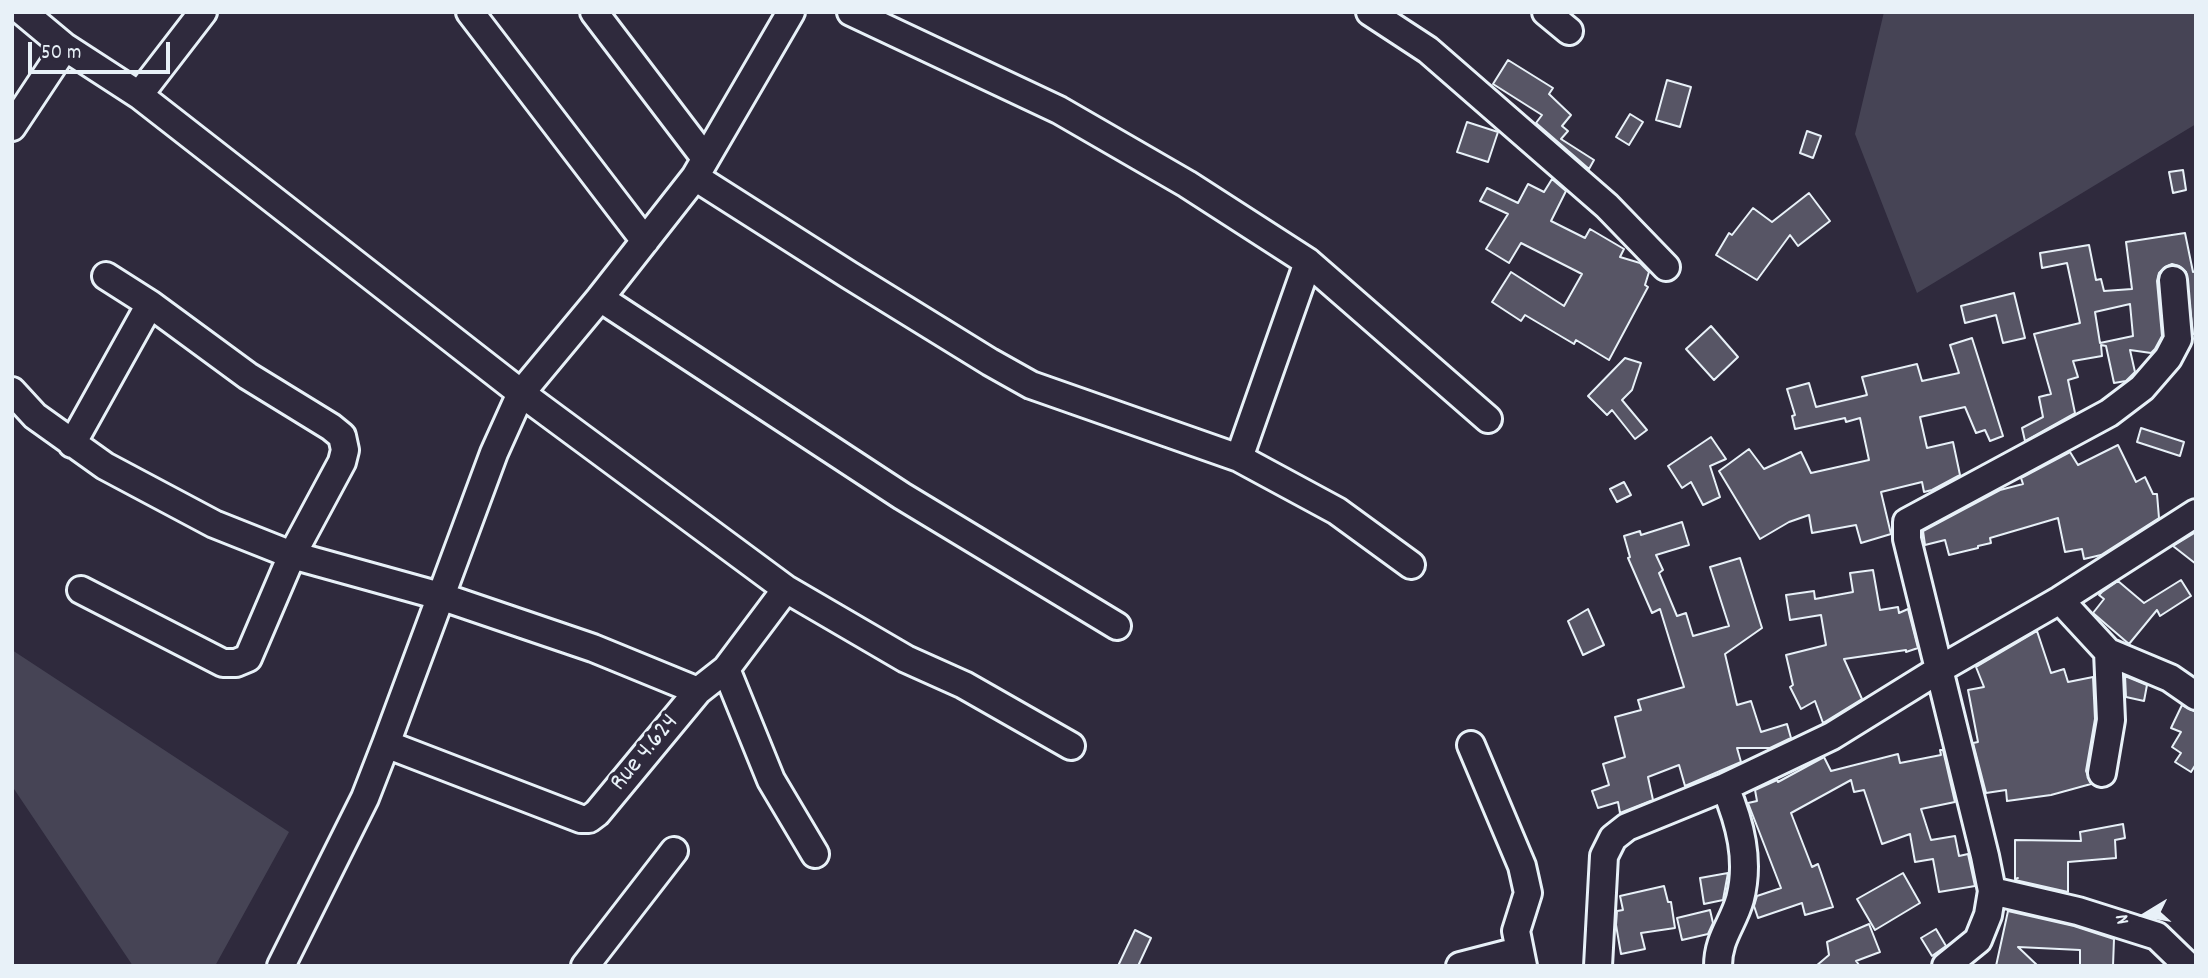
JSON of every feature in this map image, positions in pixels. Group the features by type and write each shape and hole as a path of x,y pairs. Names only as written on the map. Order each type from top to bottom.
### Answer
{"street":[{"path":"23,12 65,47 139,95 521,393 786,589 906,659 964,685 1071,747"},
{"path":"139,95 203,12"},
{"path":"470,12 645,241"},
{"path":"594,12 700,167 943,333 1031,385 1239,458 1337,512 1411,565"},
{"path":"281,966 365,798 494,453 521,393 600,298 700,167 791,12"},
{"path":"851,12 1059,110 1187,184 1308,262 1488,419"},
{"path":"1370,12 1428,50 1607,206 1666,267"},
{"path":"1546,12 1569,31"},
{"path":"14,119 65,47"},
{"path":"1239,458 1308,262"},
{"path":"81,590 223,663 236,663 248,658 292,555 342,462 345,450 342,436 248,376 150,304 106,276"},
{"path":"1946,966 1978,940 1988,915 1992,891 1907,539 1908,522 2109,413 2142,388 2187,339 2173,280"},
{"path":"600,298 902,496 1117,626"},
{"path":"72,444 150,304"},
{"path":"12,391 35,416 105,466 214,524 292,555 440,596 593,648 698,691"},
{"path":"1598,966 1604,856 1613,838 1626,827 1725,787 1832,736 1940,669 2060,600 2196,513"},
{"name":"Rue 4.624","path":"386,744 581,819 589,819 597,813 698,691 726,668 786,589"},
{"path":"2060,600 2108,652 2170,678 2196,696"},
{"path":"2102,773 2111,720 2108,652"},
{"path":"726,668 771,780 815,853"},
{"path":"1460,966 1521,958 1516,932 1528,893 1522,866 1471,745"},
{"path":"1718,966 1718,950 1740,900 1745,860 1737,816 1725,787"},
{"path":"585,966 674,851"},
{"path":"1992,891 2078,912 2157,936 2188,966"}],"shaded area":[{"path":"1884,12 2196,12 2196,124 1917,293 1855,134"},
{"path":"12,650 289,832 215,966 133,966 12,786"}],"building":[{"path":"1508,60 1553,88 1549,94 1571,115 1562,126 1568,131 1561,139 1594,160 1589,169 1536,123 1542,115 1493,84"},
{"path":"1667,80 1691,87 1680,127 1656,120"},
{"path":"1630,114 1643,122 1629,145 1616,137"},
{"path":"1467,122 1498,132 1488,162 1457,152"},
{"path":"1807,131 1821,136 1813,158 1800,153"},
{"path":"2183,170 2186,190 2173,193 2169,172"},
{"path":"1552,179 1566,191 1551,221 1585,238 1590,229 1624,249 1620,257 1640,263 1649,272 1645,285 1648,287 1609,360 1576,340 1574,344 1525,315 1521,321 1492,302 1511,272 1564,306 1582,274 1521,243 1509,263 1486,249 1508,214 1480,201 1487,188 1518,203 1528,184 1544,192"},
{"path":"1809,193 1830,221 1798,246 1790,235 1757,280 1716,255 1729,233 1732,235 1753,208 1772,222"},
{"path":"2185,233 2193,272 2196,271 2196,334 2193,334 2186,272 2172,264 2159,273 2157,281 2162,336 2155,349 2151,353 2130,350 2135,372 2126,381 2114,383 2106,346 2101,345 2102,356 2073,361 2078,377 2068,380 2075,413 2025,441 2022,428 2043,417 2039,397 2051,394 2034,334 2080,323 2067,263 2042,268 2040,253 2089,245 2096,280 2101,279 2104,291 2132,289 2126,242","holes":["2130,304 2133,336 2100,343 2095,312"]},
{"path":"2014,293 2025,338 2003,343 1996,315 1965,323 1961,306"},
{"path":"1711,326 1738,357 1714,380 1686,349"},
{"path":"1972,338 2003,436 1990,441 1985,430 1976,433 1965,407 1920,417 1927,448 1953,442 1960,475 1924,492 1922,482 1881,492 1891,534 1861,543 1856,525 1812,533 1809,515 1789,522 1760,539 1719,471 1749,449 1764,469 1801,452 1811,473 1869,460 1860,418 1846,422 1845,418 1795,429 1792,416 1795,415 1787,389 1809,383 1816,407 1867,395 1862,377 1917,364 1922,381 1959,373 1950,345"},
{"path":"1625,358 1641,363 1632,390 1622,400 1647,430 1635,439 1612,410 1607,415 1588,396"},
{"path":"2141,428 2184,442 2180,456 2137,442"},
{"path":"1711,437 1726,459 1710,466 1720,497 1703,505 1691,482 1682,488 1668,466"},
{"path":"2118,445 2136,482 2145,477 2153,494 2157,494 2159,518 2101,555 2084,559 2082,549 2065,552 2058,518 1990,538 1991,543 1949,555 1945,540 1925,545 1923,531 2000,490 2023,484 2021,478 2070,452 2078,465"},
{"path":"1624,482 1631,495 1617,502 1610,489"},
{"path":"1682,522 1689,545 1656,555 1663,570 1659,573 1677,616 1686,613 1693,636 1729,626 1710,567 1740,558 1762,628 1725,654 1737,705 1751,701 1761,732 1787,724 1791,738 1770,748 1737,748 1741,762 1685,786 1679,765 1648,777 1653,800 1620,813 1618,802 1598,808 1592,791 1609,785 1603,764 1625,757 1615,717 1641,710 1638,700 1684,687 1660,609 1652,613 1628,558 1630,557 1624,536 1640,531 1641,535"},
{"path":"2196,532 2196,564 2173,546"},
{"path":"1873,570 1880,610 1898,607 1899,613 1908,609 1918,648 1906,652 1844,659 1862,699 1823,723 1815,701 1801,709 1790,687 1793,685 1786,655 1826,645 1821,615 1790,620 1786,595 1814,591 1815,599 1853,592 1850,573"},
{"path":"2181,580 2191,596 2160,616 2157,610 2129,644 2093,613 2104,599 2099,595 2118,581 2144,603"},
{"path":"1588,609 1604,645 1583,655 1568,621"},
{"path":"2037,631 2051,673 2064,669 2068,682 2093,677 2095,719 2086,771 2091,784 2051,795 2007,801 2006,790 1986,793 1973,743 1978,742 1968,690 1984,687 1976,667"},
{"path":"2125,676 2147,685 2144,701 2126,697"},
{"path":"2182,705 2196,712 2196,764 2191,772 2175,762 2181,753 2172,747 2181,732 2171,728"},
{"path":"1940,750 1943,750 1955,802 1921,809 1931,840 1955,836 1959,856 1968,854 1975,886 1939,892 1933,859 1915,862 1910,834 1882,844 1864,790 1854,792 1851,780 1791,813 1812,867 1818,864 1833,907 1805,915 1802,903 1758,918 1754,906 1757,896 1781,888 1748,803 1757,801 1755,790 1777,780 1778,782 1824,757 1831,771 1898,754 1900,763 1941,755"},
{"path":"2123,824 2125,838 2115,840 2116,858 2068,862 2068,892 2015,880 2018,878 2015,879 2015,840 2081,841 2080,832"},
{"path":"1728,873 1723,900 1704,904 1700,878"},
{"path":"1903,873 1920,903 1875,930 1857,899"},
{"path":"1664,886 1668,902 1671,902 1675,928 1641,933 1645,949 1621,954 1616,925 1617,911 1623,910 1620,896"},
{"path":"1710,910 1713,923 1708,934 1682,940 1677,918"},
{"path":"2008,911 2074,926 2114,939 2113,966 2080,966 2080,950 2018,947 2038,966 1996,966"},
{"path":"1869,924 1880,952 1856,961 1860,966 1816,966 1829,955 1827,942"},
{"path":"1936,929 1946,946 1932,956 1921,938"},
{"path":"1135,930 1151,938 1138,966 1118,966"}]}
